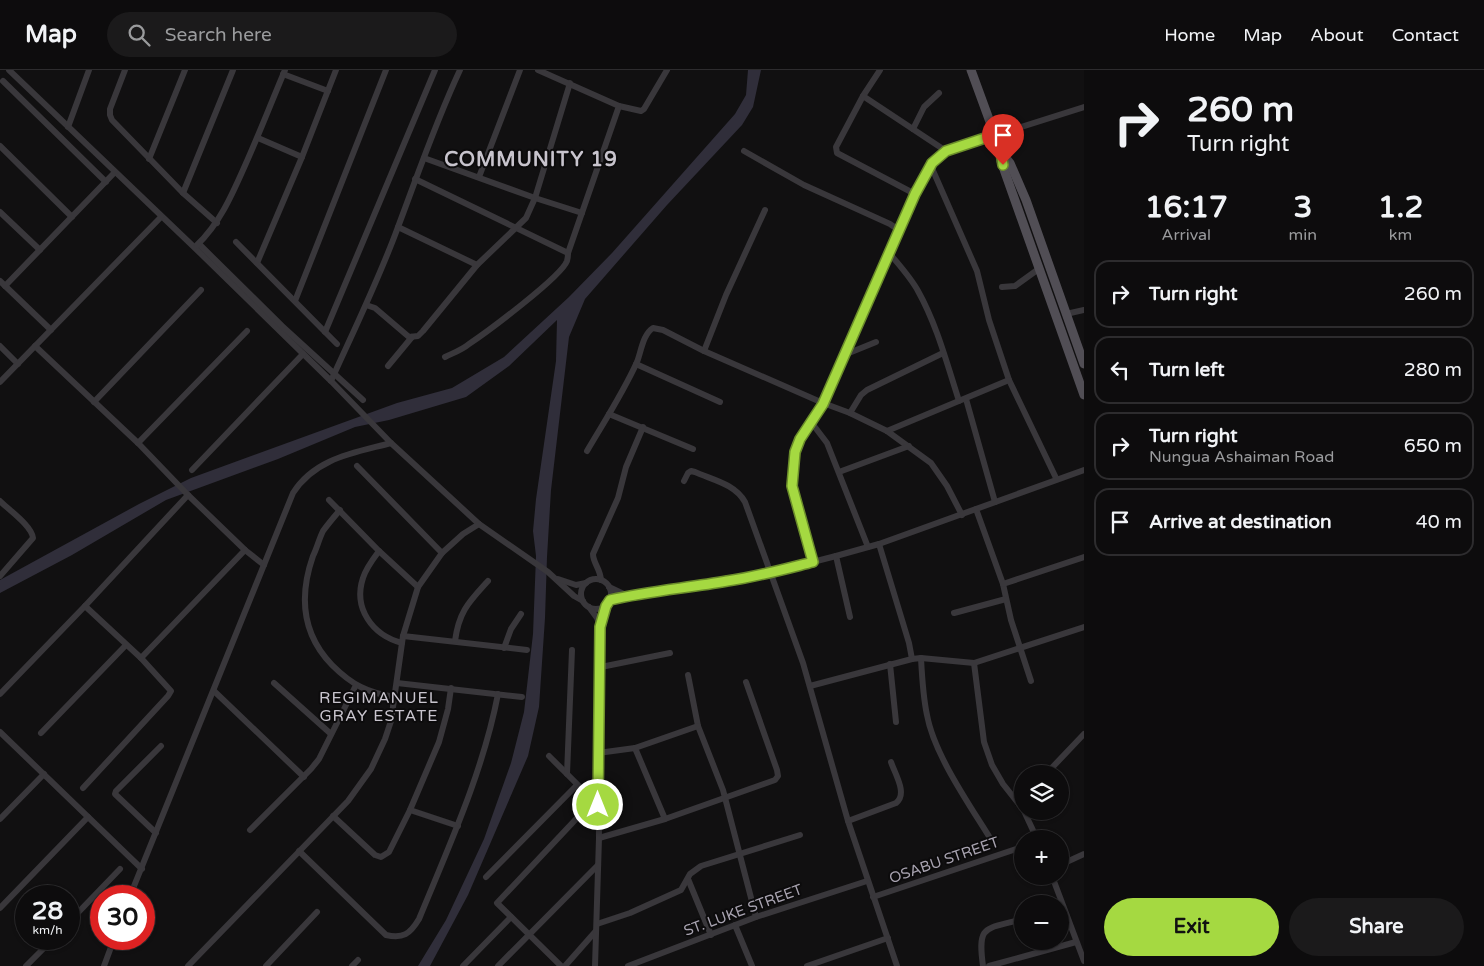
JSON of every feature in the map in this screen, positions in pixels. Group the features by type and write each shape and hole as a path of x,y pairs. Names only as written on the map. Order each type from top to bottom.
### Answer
{"main road":[{"path":"970,70 1006,164 1084,395"},
{"path":"1006,164 1026,200 1084,364"}],"street":[{"path":"68,127 89,70"},
{"path":"126,70 110,110 112,120 183,193 217,222"},
{"path":"150,159 185,70"},
{"path":"183,193 233,70"},
{"path":"257,263 336,70"},
{"path":"295,301 386,70"},
{"path":"325,332 434,70"},
{"path":"331,381 366,305 460,70"},
{"path":"479,177 520,70"},
{"path":"538,70 619,106 641,111 667,70"},
{"path":"880,70 863,96 836,147 837,153 915,194"},
{"path":"106,182 2,83 10,71 161,217 197,246 363,400"},
{"path":"197,246 217,222 231,196 258,138 284,72 328,91"},
{"path":"366,305 375,308 404,334 412,337 418,336 423,331 477,265 526,218 535,198 570,83"},
{"path":"913,129 924,108 939,93"},
{"path":"863,96 946,151"},
{"path":"445,357 469,345 519,306 554,276 567,260 619,106"},
{"path":"813,562 792,486 795,452 800,439 823,404 915,194 931,166 946,151 1084,107"},
{"path":"258,138 302,157"},
{"path":"0,146 72,217"},
{"path":"744,151 804,184 890,224 900,231"},
{"path":"424,158 582,213"},
{"path":"931,166 977,271 989,320 1009,380 1056,478"},
{"path":"5,286 115,172"},
{"path":"415,179 568,253"},
{"path":"704,351 726,295 766,210"},
{"path":"0,212 40,250"},
{"path":"0,382 161,217"},
{"path":"398,227 477,265"},
{"path":"236,242 337,344"},
{"path":"197,246 391,443 479,524 548,572 574,596 597,609 628,596 727,582 770,573 879,544 976,510 1056,478 1084,470"},
{"path":"890,254 918,290 963,400 995,502"},
{"path":"1002,287 1015,286 1040,268"},
{"path":"0,281 52,330"},
{"path":"94,402 201,290"},
{"path":"1066,314 1084,310"},
{"path":"587,451 610,414 636,364 646,334 653,328 663,330 704,351 823,404 850,412 887,431 931,463 937,470 962,515"},
{"path":"138,443 247,331"},
{"path":"388,366 412,337"},
{"path":"844,355 876,342"},
{"path":"0,346 18,364"},
{"path":"35,346 138,443 187,495 245,550 264,565"},
{"path":"850,412 861,395 867,390 943,353"},
{"path":"192,470 303,354"},
{"path":"636,364 720,402"},
{"path":"887,431 1009,380"},
{"path":"610,414 693,449"},
{"path":"811,422 828,443 868,547"},
{"path":"601,580 600,569 594,561 594,554 618,498 626,467 643,427"},
{"path":"135,885 293,493 304,477 322,465 343,456 391,443"},
{"path":"839,472 909,446"},
{"path":"357,466 442,553"},
{"path":"684,481 688,473 691,471 695,472 740,493 745,502 810,686 848,821 897,966"},
{"path":"0,694 85,606 187,495"},
{"path":"329,500 379,551 418,586"},
{"path":"0,501 33,534 33,538 0,576"},
{"path":"340,510 318,541 309,568 305,605 308,626 317,647 336,669 356,685 374,693 395,697"},
{"path":"976,510 1003,584 1020,649 1031,681"},
{"path":"188,966 348,801 371,769 391,721 402,639 418,586 442,553 463,534 479,524"},
{"path":"879,544 912,659"},
{"path":"141,658 245,550"},
{"path":"379,551 363,576 360,600 362,611 376,630 391,640 455,641 527,650"},
{"path":"836,556 850,617"},
{"path":"1003,584 1084,557"},
{"path":"557,579 576,585 586,584"},
{"path":"595,966 599,838 596,803 601,667 600,627 597,618 586,604 582,592 586,584 591,580 601,580 609,587 628,596"},
{"path":"455,641 460,615 467,604 488,581"},
{"path":"600,627 611,593 609,587"},
{"path":"954,612 1006,599"},
{"path":"83,788 170,694 169,687 141,658 85,606"},
{"path":"504,648 511,629 521,614"},
{"path":"810,686 912,659 921,658 974,663 1084,627"},
{"path":"41,733 126,645"},
{"path":"567,774 572,650"},
{"path":"601,667 670,653"},
{"path":"921,658 927,717 939,749 990,838"},
{"path":"974,663 984,742 992,765 1014,798"},
{"path":"890,664 896,722"},
{"path":"688,675 698,726 725,799 756,917"},
{"path":"599,838 725,799 774,780 778,776 778,770 746,682"},
{"path":"274,683 331,734"},
{"path":"397,683 522,697"},
{"path":"250,830 304,777 319,758 356,685"},
{"path":"333,816 375,855 381,857 389,852 410,810 439,742 448,709 451,688"},
{"path":"214,690 304,777"},
{"path":"299,851 386,935 394,937 403,936 413,930 458,826 492,723 498,694"},
{"path":"598,754 635,748 698,726"},
{"path":"0,732 142,869"},
{"path":"1055,765 1084,734"},
{"path":"156,833 115,794 160,746"},
{"path":"635,748 665,819"},
{"path":"549,756 596,803"},
{"path":"848,821 900,800 902,794 891,762"},
{"path":"0,819 44,774"},
{"path":"486,877 577,785"},
{"path":"561,966 498,905 497,901 596,803"},
{"path":"410,810 458,826"},
{"path":"0,908 88,817"},
{"path":"597,924 630,913 681,890 694,870 700,866 800,835"},
{"name":"OSABU STREET","path":"873,897 1014,850"},
{"path":"1069,861 1084,854"},
{"path":"498,966 598,865"},
{"path":"80,910 120,868"},
{"path":"688,879 711,935"},
{"name":"ST. LUKE STREET","path":"628,966 756,917 867,881"},
{"path":"266,966 317,912"},
{"path":"464,966 511,917"},
{"path":"983,966 980,946 981,936 987,929 1014,921"},
{"path":"735,925 752,966"},
{"path":"1069,926 1084,961"},
{"path":"565,966 595,932"},
{"path":"807,966 888,938"},
{"path":"989,966 1076,942"},
{"path":"26,966 41,950"},
{"path":"107,964 111,950"},
{"path":"352,966 358,960"}],"shaded area":[{"path":"748,70 761,70 753,107 742,125 667,205 585,299 569,337 551,490 539,707 528,756 468,895 430,966 418,966 446,920 484,839 511,763 524,712 533,634 536,556 533,531 556,361 557,320 509,366 466,397 389,420 355,427 278,459 166,500 72,555 0,593 0,580 139,504 191,478 397,403 452,388 504,357 569,297 612,253 735,114 746,95"}],"district":[{"name":"COMMUNITY 19","path":"531,160"},
{"name":"REGIMANUEL GRAY ESTATE","path":"379,707"}],"route":[{"path":"598,805 600,627 606,606 610,600 628,596 727,582 813,562 792,486 795,452 800,439 823,404 915,194 932,163 946,151 994,135 1001,152 1003,165"}]}
